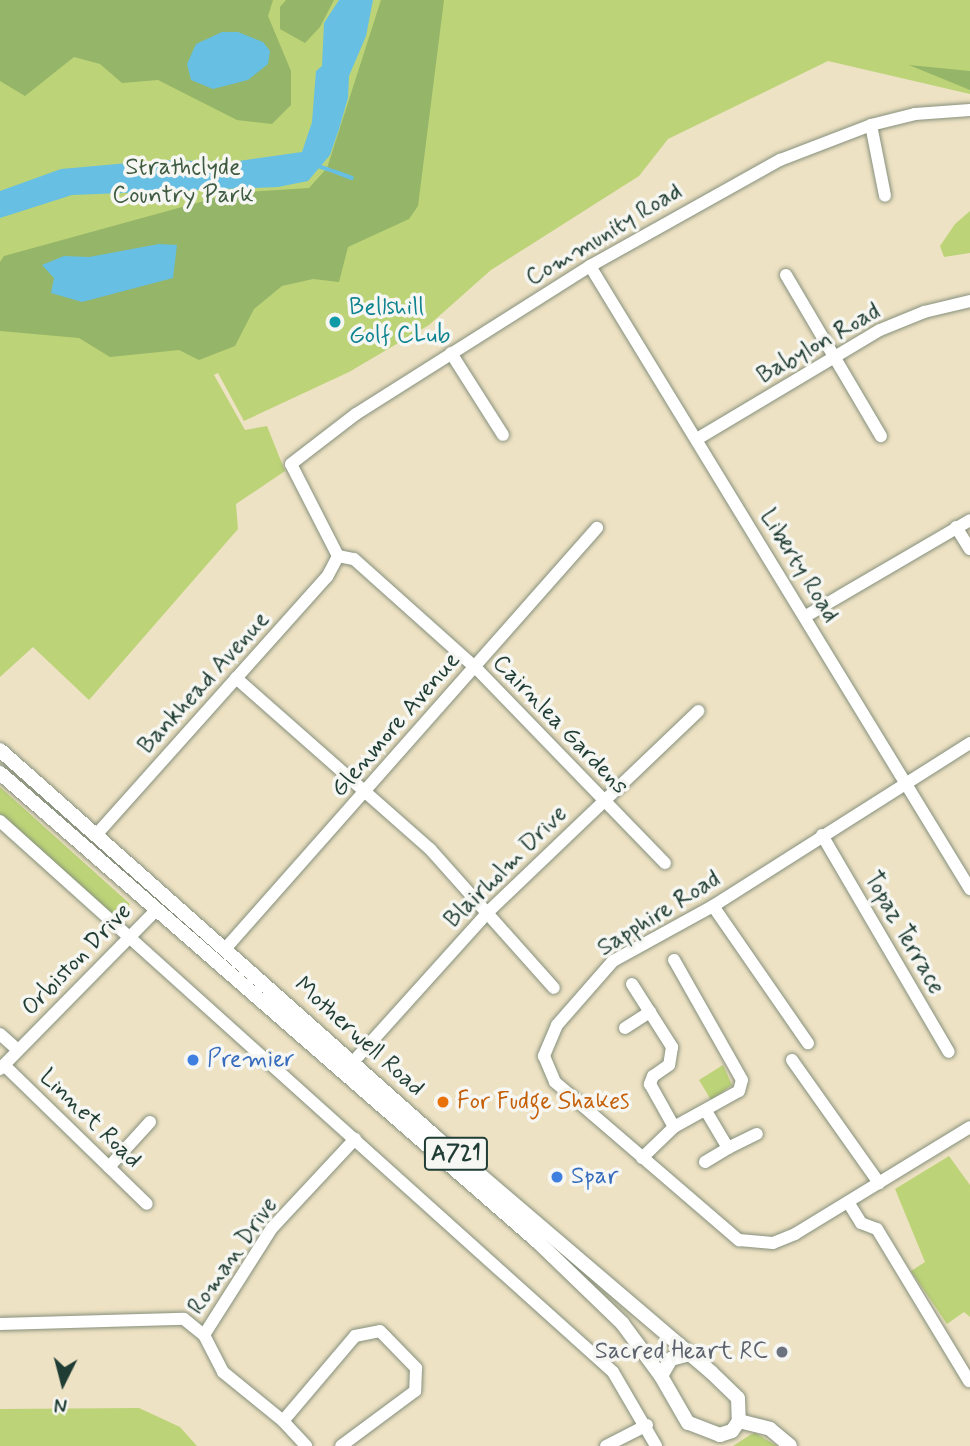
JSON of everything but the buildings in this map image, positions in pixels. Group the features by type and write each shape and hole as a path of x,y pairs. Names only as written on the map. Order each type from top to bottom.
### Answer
{"main road":[{"name":"Motherwell Road","path":"0,750 738,1398 739,1421 732,1431 717,1441 688,1423 661,1376 622,1323 538,1242 155,911 0,773"},
{"path":"661,1376 671,1359 690,1354"},
{"path":"739,1421 770,1429 790,1446"}],"street":[{"name":"Community Road","path":"338,556 291,464 356,414 590,265 780,160 871,125 915,114 970,110"},
{"path":"871,125 885,196"},
{"name":"Liberty Road","path":"590,265 906,783 966,872 970,889"},
{"path":"786,275 880,436"},
{"name":"Babylon Road","path":"696,439 902,321 970,301"},
{"path":"451,353 503,435"},
{"path":"806,616 970,520"},
{"path":"956,527 970,550"},
{"name":"Glenmore Avenue","path":"225,948 597,528"},
{"name":"Cairnlea Gardens","path":"338,556 354,559 475,667 665,863"},
{"name":"Bankhead Avenue","path":"96,835 327,577 338,556"},
{"path":"236,678 367,790 488,912 554,988"},
{"name":"Blairholm Drive","path":"353,1062 488,912 603,799 698,711"},
{"name":"Sapphire Road","path":"970,743 713,906 613,961 557,1025 544,1056 555,1082 738,1240 773,1243 848,1202 970,1127"},
{"path":"0,821 613,1371 647,1426 656,1446"},
{"name":"Topaz Terrace","path":"822,835 949,1052"},
{"path":"713,906 808,1043"},
{"name":"Orbiston Drive","path":"2,1067 155,911"},
{"path":"642,1158 674,1127 739,1091 738,1071 674,960"},
{"path":"632,984 672,1048 669,1065 653,1076 650,1084 674,1127"},
{"path":"625,1028 650,1012"},
{"path":"0,1034 18,1050"},
{"path":"793,1060 879,1183"},
{"name":"Linnet Road","path":"2,1067 147,1203"},
{"path":"706,1111 728,1148"},
{"path":"109,1167 150,1122"},
{"path":"705,1162 757,1135"},
{"name":"Roman Drive","path":"204,1335 272,1228 355,1139"},
{"path":"848,1202 861,1223 877,1228 969,1381"},
{"path":"0,1324 184,1319 204,1335 223,1372 283,1421 306,1446"},
{"path":"283,1421 355,1336 380,1331 416,1368 415,1391 341,1446"},
{"path":"606,1446 647,1426"}],"green space":[{"name":"Strathclyde Country Park","path":"0,0 970,0 970,94 828,61 668,139 639,176 491,270 429,325 349,372 244,421 218,373 214,375 245,430 267,426 285,471 236,504 238,529 89,700 33,647 0,677"},
{"path":"0,0 273,0 268,16 291,71 291,105 272,124 237,120 158,80 122,83 100,64 74,57 25,96 0,81"},
{"path":"286,0 334,0 320,27 305,43 280,29 280,7"},
{"path":"381,0 444,0 418,206 409,219 348,247 339,282 313,279 282,286 254,309 235,346 199,360 179,350 110,357 79,338 0,331 0,262 4,256 233,193 309,188 327,168"},
{"path":"909,65 970,71 970,90"},
{"path":"970,211 970,253 944,257 940,246 955,224"},
{"path":"0,787 130,904 118,920 0,814"},
{"path":"723,1065 732,1085 711,1100 699,1080"},
{"path":"949,1156 970,1185 970,1317 964,1312 947,1324 911,1271 925,1262 895,1189"},
{"path":"139,1408 180,1427 197,1446 0,1446 0,1409"},
{"path":"755,1433 777,1446 733,1446 750,1435"}],"water":[{"path":"339,0 373,0 366,36 349,76 348,98 330,155 308,181 278,187 72,195 0,218 0,191 61,169 162,160 232,162 302,152 312,122 316,71 322,66 324,23"},
{"path":"222,32 238,32 263,42 270,51 268,64 248,80 213,89 191,80 187,64 196,44"},
{"path":"159,244 177,245 173,278 82,302 51,293 54,278 42,265 64,256 89,257"}],"waterway":[{"path":"321,167 330,170"},
{"path":"333,171 352,178"}],"place":[{"name":"Bellshill Golf CLub","path":"335,322"},
{"name":"Premier","path":"193,1060"},
{"name":"For Fudge Shakes","path":"443,1102"},
{"name":"Spar","path":"557,1177"},
{"name":"Sacred Heart RC","path":"782,1352"}]}
